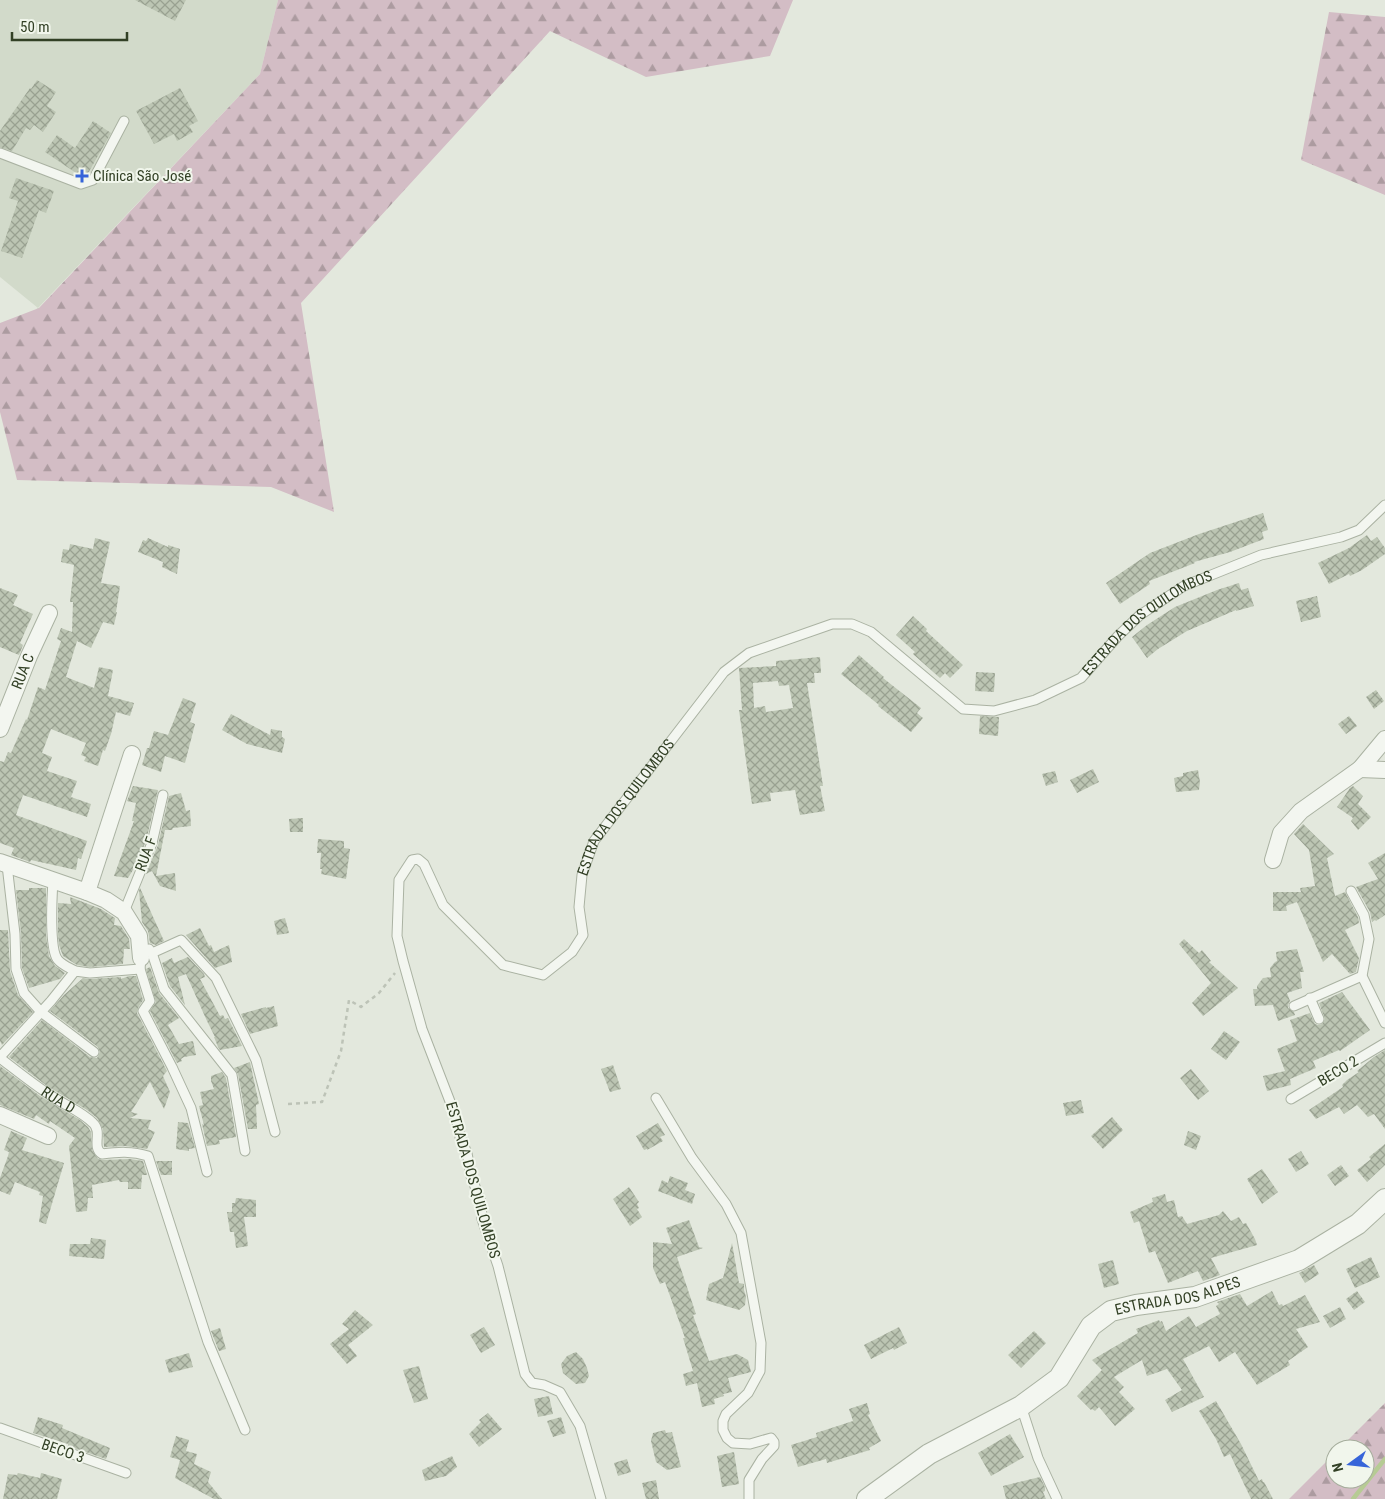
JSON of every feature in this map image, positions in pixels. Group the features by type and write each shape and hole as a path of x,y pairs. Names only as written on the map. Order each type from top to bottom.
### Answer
{"street":[{"name":"RUA C","path":"0,729 28,656 49,613"},
{"path":"1273,860 1281,833 1301,811 1360,769 1385,739"},
{"path":"87,892 132,754"},
{"path":"1360,769 1385,770"},
{"path":"3,863 87,892 106,900 124,912 139,936 144,960"},
{"path":"0,1115 48,1136"},
{"name":"ESTRADA DOS ALPES","path":"868,1499 929,1454 1021,1406 1059,1378 1091,1326 1111,1311 1136,1305 1195,1297 1299,1260 1358,1224 1385,1199"}],"lane":[{"path":"0,153 80,184 93,180 124,121"},
{"name":"ESTRADA DOS QUILOMBOS","path":"601,1499 580,1426 560,1392 544,1385 532,1383 525,1374 498,1266 482,1220 481,1202 471,1176 456,1117 422,1029 403,962 398,936 399,880 412,860 418,859 424,864 443,905 503,965 543,975 572,952 583,935 579,907 582,875 594,841 724,672 749,653 832,624 852,624 872,632 963,709 994,711 1036,700 1081,678 1118,636 1140,615 1184,586 1261,555 1341,537 1359,530 1385,505"},
{"name":"RUA F","path":"124,912 152,843 163,794"},
{"path":"3,863 15,934 16,969 24,993 41,1012 94,1052"},
{"path":"53,881 51,914 55,953 58,960 75,971 90,973 144,960 181,940 216,978 256,1060 275,1132"},
{"path":"1351,891 1364,915 1369,940 1362,976 1385,1023"},
{"path":"144,960 164,989 232,1075 245,1152"},
{"path":"144,960 150,1000 143,1011 172,1067 190,1108 207,1172"},
{"path":"0,1058 75,971"},
{"path":"1294,1006 1362,976"},
{"path":"1310,998 1318,1019"},
{"name":"BECO 2","path":"1291,1099 1385,1043"},
{"name":"RUA D","path":"0,1058 49,1095 86,1117 95,1125 98,1132 97,1149 102,1154 126,1152 148,1156 208,1342 246,1430"},
{"path":"656,1098 692,1158 726,1204 741,1232 761,1343 760,1371 748,1393 726,1414 723,1421 723,1430 732,1443 750,1444 771,1438 774,1442 774,1446 762,1459 748,1480 750,1499"},
{"path":"1021,1406 1038,1458 1057,1499"},
{"name":"BECO 3","path":"0,1428 126,1473"}],"path":[{"path":"288,1104 322,1102 340,1051 349,1000 361,1007 379,993 403,962"}],"shaded area":[{"name":"Clínica São José","path":"0,0 278,0 260,74 38,308 0,277"}],"green space":[{"path":"278,0 793,0 770,56 646,77 550,31 301,303 334,512 271,487 17,480 0,412 0,323 39,308 260,74"},
{"path":"1329,12 1385,17 1385,195 1301,160"},
{"path":"1385,1403 1385,1499 1289,1499 1325,1463 1325,1489 1375,1489 1375,1439 1349,1439"}],"building":[{"path":"135,0 186,0 175,21"},
{"path":"37,80 56,92 47,106 56,112 43,132 34,125 30,130 26,128 12,151 0,147 0,131"},
{"path":"180,88 198,121 189,126 193,132 177,141 174,134 154,144 136,111"},
{"path":"93,121 111,133 87,175 82,177 45,152 57,135 75,148"},
{"path":"16,178 54,191 46,213 39,210 22,258 1,251 18,201 9,198"},
{"path":"1263,513 1268,530 1262,532 1264,539 1230,552 1194,562 1149,581 1150,584 1120,604 1106,583 1150,553 1199,534"},
{"path":"1367,535 1371,541 1377,537 1385,548 1385,554 1362,570 1329,584 1318,563 1349,548"},
{"path":"95,538 110,542 101,583 120,586 117,612 114,625 103,622 91,648 77,641 66,677 94,688 99,667 113,670 108,696 134,703 130,716 116,712 111,734 98,766 84,761 86,757 81,755 86,743 51,729 42,753 52,757 47,771 77,781 71,797 91,804 87,817 23,795 16,815 87,841 81,859 78,858 76,870 31,860 30,862 11,855 14,848 0,843 0,761 4,762 8,752 11,753 27,720 38,687 45,690 61,641 57,639 61,628 72,632 73,602 70,602 74,565 61,562 63,549 69,550 70,544 93,549"},
{"path":"148,538 168,547 168,545 180,549 177,574 162,567 163,562 138,552 143,540 146,541"},
{"path":"1239,583 1241,590 1248,588 1254,606 1236,610 1187,631 1147,658 1132,637 1175,607"},
{"path":"0,588 18,595 13,605 33,614 20,643 23,645 19,655 0,647"},
{"path":"1317,596 1321,617 1301,622 1296,601"},
{"path":"913,616 927,629 926,631 963,665 950,678 945,673 940,678 913,654 915,652 896,635"},
{"path":"859,655 883,678 921,708 917,713 923,718 911,732 841,674"},
{"path":"820,657 821,673 814,673 815,683 807,683 823,786 820,786 825,811 800,815 795,790 770,793 771,801 752,804 739,710 742,710 739,668 776,666 776,661","holes":["778,681 779,686 789,685 793,708 766,712 765,706 754,708 753,683"]},
{"path":"976,672 995,673 994,692 975,691"},
{"path":"1376,690 1384,701 1374,709 1366,697"},
{"path":"183,698 196,703 190,722 195,724 185,763 165,756 161,772 142,765 154,731 168,735"},
{"path":"231,714 270,735 271,729 282,731 282,737 285,739 282,753 247,744 222,730"},
{"path":"980,716 999,717 998,736 979,734"},
{"path":"1349,716 1357,726 1346,734 1338,724"},
{"path":"1093,769 1099,782 1077,793 1070,780"},
{"path":"1198,770 1199,790 1176,792 1174,778 1183,776 1183,773"},
{"path":"1055,771 1058,782 1046,786 1042,774"},
{"path":"133,786 158,790 146,841 136,865 128,878 114,876 134,821 132,821 136,803 127,801"},
{"path":"1353,786 1363,796 1358,804 1371,817 1358,830 1351,821 1353,818 1337,807"},
{"path":"181,793 186,811 190,810 191,826 165,830 156,876 175,873 176,891 160,886 152,871 146,874 158,845 169,796"},
{"path":"303,818 303,832 290,832 289,819"},
{"path":"1303,824 1334,854 1327,858 1335,896 1345,892 1358,917 1359,923 1345,930 1359,958 1356,972 1350,974 1332,954 1323,962 1297,902 1286,906 1287,911 1273,911 1273,892 1301,892 1300,888 1315,886 1309,850 1294,834"},
{"path":"318,839 344,841 344,848 350,849 346,879 321,874 321,853 317,853"},
{"path":"1385,853 1385,915 1372,922 1370,912 1356,887 1378,879 1368,863"},
{"path":"29,888 46,888 46,935 49,956 55,966 65,973 60,979 29,988 22,968 21,933 16,890 29,890"},
{"path":"140,888 164,941 156,945 150,943 148,931 142,922"},
{"path":"70,897 101,909 115,918 114,925 121,926 129,939 130,949 124,949 123,964 90,967 77,965 63,956 59,945 58,903 71,904"},
{"path":"285,918 289,933 277,935 274,921"},
{"path":"200,928 214,952 229,945 232,962 215,968 186,935"},
{"path":"0,930 8,930 10,971 18,995 33,1012 2,1045 0,1041"},
{"path":"1184,939 1199,953 1202,950 1211,961 1209,962 1238,988 1203,1016 1192,1003 1211,983 1179,944"},
{"path":"1297,949 1304,972 1300,972 1302,988 1287,993 1290,1001 1288,1008 1295,1015 1278,1021 1273,1005 1255,1006 1253,989 1257,989 1263,978 1271,977 1270,968 1277,961 1276,952"},
{"path":"188,957 204,974 205,977 200,979 220,1016 223,1015 225,1019 228,1018 242,1046 220,1050 186,974 178,977 185,1005 170,986 162,963 172,958 174,963"},
{"path":"150,967 159,993 179,1018 168,1025 179,1044 193,1041 196,1055 184,1057 181,1059 182,1061 177,1063 150,1011 156,1002 146,969"},
{"path":"136,976 143,1000 137,1013 167,1071 163,1076 170,1092 164,1109 150,1082 131,1112 138,1114 130,1118 151,1120 148,1129 155,1132 147,1149 125,1146 104,1147 103,1129 97,1118 47,1086 9,1057 42,1020 90,1057 97,1058 100,1052 98,1047 50,1011 83,978 121,977 121,979"},
{"path":"1342,992 1370,1030 1340,1051 1313,1061 1316,1068 1290,1079 1291,1085 1267,1091 1263,1076 1285,1071 1277,1049 1297,1041 1290,1020 1310,1013 1315,1024 1322,1024 1325,1019 1319,1003"},
{"path":"274,1006 278,1026 250,1034 241,1014"},
{"path":"1224,1031 1240,1042 1226,1060 1211,1049"},
{"path":"1385,1050 1385,1129 1374,1114 1368,1117 1357,1105 1344,1114 1339,1107 1316,1119 1309,1110 1343,1087 1342,1085 1347,1080 1359,1072 1357,1071"},
{"path":"250,1062 259,1104 256,1105 257,1129 248,1129 238,1074 234,1068"},
{"path":"613,1065 621,1089 610,1092 601,1069"},
{"path":"0,1066 40,1096 80,1120 88,1127 91,1132 92,1150 98,1159 143,1161 147,1175 142,1175 141,1189 128,1189 128,1182 120,1182 119,1180 92,1185 93,1198 88,1198 87,1211 76,1212 69,1146 75,1138 50,1121 49,1124 36,1115 34,1119 0,1105"},
{"path":"1191,1069 1209,1091 1198,1100 1180,1078"},
{"path":"222,1072 226,1078 236,1137 219,1140 220,1144 207,1146 199,1106 203,1105 200,1092 214,1089 211,1076"},
{"path":"1081,1100 1084,1113 1066,1116 1063,1103"},
{"path":"1112,1117 1123,1130 1103,1149 1091,1136"},
{"path":"178,1122 188,1123 195,1148 189,1149 189,1151 176,1149"},
{"path":"658,1123 665,1135 660,1137 663,1141 644,1150 636,1136"},
{"path":"11,1131 27,1138 22,1150 64,1163 46,1224 39,1222 43,1196 39,1195 40,1192 15,1182 10,1195 0,1191 0,1178 9,1152 4,1150"},
{"path":"1188,1131 1201,1136 1196,1150 1184,1145"},
{"path":"1385,1144 1385,1165 1367,1182 1357,1170"},
{"path":"1301,1151 1309,1164 1296,1172 1288,1159"},
{"path":"156,1161 172,1161 172,1175 161,1175"},
{"path":"1341,1165 1349,1176 1335,1186 1327,1175"},
{"path":"1262,1169 1278,1192 1262,1204 1247,1179"},
{"path":"670,1176 688,1183 685,1190 695,1194 692,1204 658,1191 662,1180 668,1183"},
{"path":"629,1187 639,1202 637,1204 639,1208 637,1209 642,1217 630,1226 613,1199"},
{"path":"1165,1194 1167,1202 1174,1200 1178,1217 1182,1216 1187,1224 1219,1215 1223,1211 1231,1221 1239,1217 1243,1224 1246,1223 1257,1245 1211,1258 1220,1275 1203,1281 1198,1271 1168,1283 1155,1251 1149,1253 1139,1221 1134,1223 1130,1212 1153,1202 1152,1198"},
{"path":"236,1198 256,1200 256,1217 244,1217 248,1246 236,1248 234,1232 230,1232 227,1212 232,1212 232,1203 235,1203"},
{"path":"689,1220 699,1247 703,1248 677,1257 696,1314 693,1315 709,1361 737,1354 748,1360 751,1372 728,1378 732,1392 714,1399 715,1404 702,1407 697,1383 686,1386 683,1374 693,1371 683,1338 685,1338 665,1282 660,1284 653,1268 653,1242 672,1244 666,1228"},
{"path":"91,1238 106,1240 104,1259 69,1256 70,1244 90,1244"},
{"path":"732,1243 739,1283 744,1284 746,1297 745,1305 739,1310 706,1300 709,1284 723,1278"},
{"path":"1371,1257 1380,1277 1355,1288 1346,1269"},
{"path":"1113,1260 1119,1284 1104,1288 1098,1264"},
{"path":"1314,1265 1319,1274 1305,1283 1299,1273"},
{"path":"1272,1291 1279,1305 1282,1304 1283,1306 1305,1295 1320,1322 1296,1329 1308,1347 1288,1361 1290,1365 1257,1385 1235,1352 1219,1362 1209,1346 1183,1359 1204,1397 1172,1412 1165,1400 1182,1390 1167,1369 1147,1376 1142,1360 1114,1377 1124,1387 1119,1392 1135,1409 1115,1426 1099,1407 1095,1411 1091,1410 1077,1396 1102,1370 1092,1360 1138,1333 1136,1329 1159,1320 1160,1322 1162,1321 1166,1331 1189,1316 1196,1327 1220,1314 1216,1306 1219,1304 1217,1302 1240,1294 1247,1306"},
{"path":"1357,1291 1365,1302 1354,1310 1346,1299"},
{"path":"1340,1307 1346,1319 1330,1328 1323,1316"},
{"path":"355,1310 373,1325 348,1345 357,1356 347,1364 330,1344 349,1329 342,1324"},
{"path":"484,1327 495,1345 481,1353 470,1335"},
{"path":"899,1327 907,1343 871,1359 864,1345"},
{"path":"220,1328 226,1349 219,1351 211,1331"},
{"path":"1034,1331 1046,1343 1021,1368 1008,1355"},
{"path":"576,1352 583,1359 587,1368 589,1376 585,1383 576,1384 563,1373 561,1364 567,1356"},
{"path":"189,1353 193,1367 169,1373 165,1360"},
{"path":"419,1366 428,1399 414,1403 403,1370"},
{"path":"549,1396 553,1414 538,1417 534,1399"},
{"path":"1216,1401 1241,1444 1259,1481 1262,1479 1273,1499 1251,1499 1230,1454 1224,1457 1216,1439 1199,1411"},
{"path":"867,1403 870,1414 868,1415 881,1441 869,1448 870,1450 827,1463 826,1459 798,1467 791,1445 817,1437 816,1433 853,1421 849,1409"},
{"path":"488,1413 502,1429 479,1447 469,1434 481,1422 479,1420"},
{"path":"38,1417 63,1425 62,1428 110,1448 106,1459 33,1433"},
{"path":"561,1417 566,1433 553,1437 547,1421"},
{"path":"665,1430 666,1433 672,1432 681,1467 667,1470 656,1462 651,1441 653,1433"},
{"path":"1010,1434 1024,1457 991,1476 978,1453"},
{"path":"176,1436 189,1440 186,1451 197,1454 194,1464 211,1472 208,1482 222,1499 214,1499 175,1478 180,1460 170,1457"},
{"path":"734,1452 739,1484 722,1487 717,1456"},
{"path":"452,1456 457,1467 446,1476 425,1481 422,1470"},
{"path":"627,1459 631,1472 618,1476 614,1463"},
{"path":"18,1473 40,1478 41,1473 62,1479 57,1499 3,1499 8,1474 17,1475"},
{"path":"1040,1477 1045,1487 1043,1492 1046,1499 1006,1499 1003,1486"},
{"path":"656,1480 659,1499 646,1499 642,1483"}],"waterway":[{"path":"1353,1499 1385,1459"}],"place":[{"name":"Clínica São José","path":"82,176"}]}
